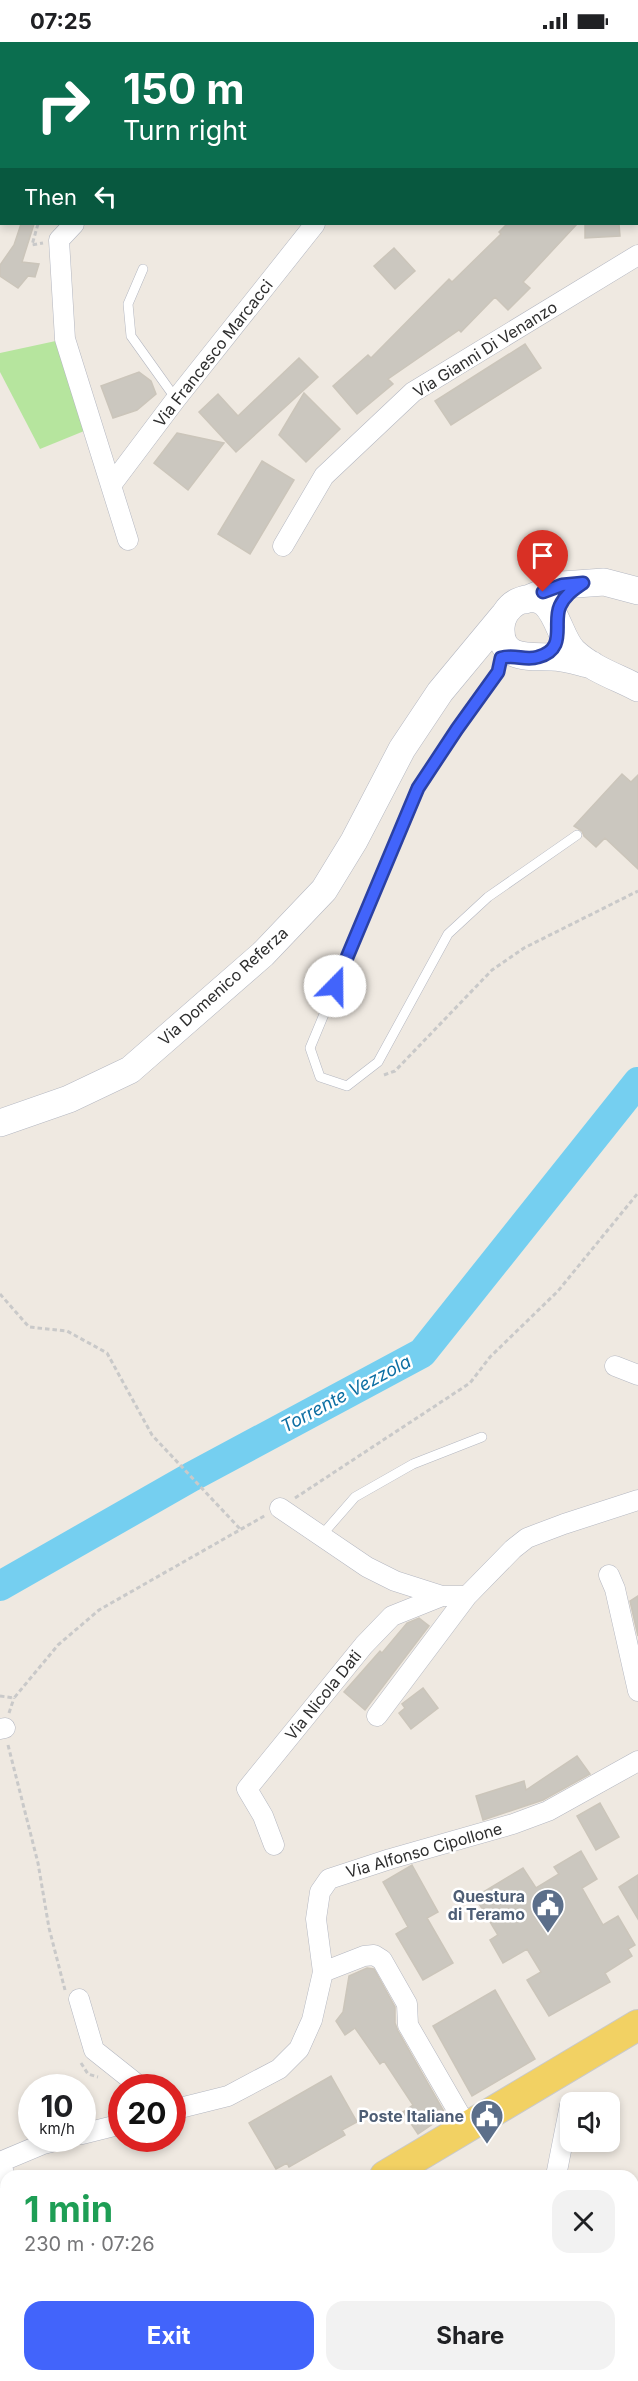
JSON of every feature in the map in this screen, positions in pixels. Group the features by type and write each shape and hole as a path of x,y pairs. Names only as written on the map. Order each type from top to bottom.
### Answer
{"main road":[{"path":"419,2168 467,2127 638,2025"}],"street":[{"path":"73,225 59,240 66,339 128,540"},
{"name":"Via Francesco Marcacci","path":"112,483 314,225"},
{"name":"Via Gianni Di Venanzo","path":"283,546 324,476 414,392 638,255"},
{"path":"592,665 553,657 519,657 504,643 501,634 503,616 516,603 562,585 604,582 638,591"},
{"path":"519,657 547,653 554,646 558,637 560,606 569,593 583,583"},
{"path":"525,600 544,603 558,622 567,645 592,665 633,685"},
{"name":"Via Domenico Referza","path":"0,1123 69,1099 129,1070 263,954 324,890 354,841 402,748 440,692 503,616"},
{"name":"Via Domenico Referza","path":"402,748 465,681 486,663 519,657"},
{"path":"615,1366 638,1375"},
{"path":"377,1716 467,1596 513,1549 527,1538 638,1500"},
{"path":"279,1508 367,1567 395,1581 442,1596"},
{"path":"609,1575 615,1589 638,1691"},
{"name":"Via Nicola Dati","path":"274,1845 263,1816 248,1789 364,1645 392,1616 442,1596 467,1596"},
{"name":"Via Alfonso Cipollone","path":"323,1972 316,1919 320,1892 329,1879 513,1824 548,1811 638,1761"},
{"path":"186,2106 228,2096 279,2069 298,2049 312,2020 323,1972 364,1956 374,1955 382,1960 408,2004 408,2025 467,2127"},
{"path":"72,1996 94,2050 125,2074"},
{"path":"556,2074 569,2092"},
{"path":"186,2098 201,2102"},
{"path":"0,2162 24,2152"},
{"path":"557,2170 561,2152"}],"lane":[{"path":"143,269 128,304 131,336 176,399"},
{"path":"519,657 498,672 418,788 310,1048 320,1077 347,1086 378,1062 448,934 488,897 577,835"},
{"path":"321,1536 355,1497 413,1464 482,1437"}],"path":[{"path":"32,245 38,225"},
{"path":"347,1086 395,1071 492,970 524,948 638,891"},
{"path":"0,1695 14,1698 58,1645 99,1610 279,1508 470,1383 490,1357 558,1291 638,1193"},
{"path":"0,1294 29,1326 66,1331 106,1353 152,1435 241,1530"},
{"path":"2,1729 38,1863 49,1928 72,1996"},
{"path":"79,2059 88,2074 108,2081"}],"green space":[{"path":"65,339 94,427 40,449 0,372 0,353"}],"building":[{"path":"21,225 34,225 22,262 39,264 35,277 28,276 18,288 0,276 0,265 14,245"},
{"path":"506,225 576,225 523,282 530,288 508,310 495,297 461,332 459,330 388,379 393,384 357,414 333,386 368,355 371,358 449,279 452,282 501,234 499,232"},
{"path":"585,225 619,225 620,236 585,238"},
{"path":"394,248 415,271 395,289 374,266"},
{"path":"525,344 541,368 451,425 435,401"},
{"path":"299,358 318,377 236,452 199,412 218,394 238,416"},
{"path":"139,372 151,381 156,394 137,410 113,418 101,386"},
{"path":"304,393 340,429 306,462 279,435"},
{"path":"177,433 224,443 188,490 154,463"},
{"path":"262,461 294,480 250,554 218,534"},
{"path":"622,774 631,782 638,775 638,869 605,838 596,847 582,831 574,826"},
{"path":"638,1596 638,1636 630,1601"},
{"path":"419,1618 429,1626 365,1710 344,1692 407,1623"},
{"path":"423,1688 438,1708 411,1729 399,1713 405,1708 402,1704"},
{"path":"577,1756 590,1774 543,1800 483,1820 476,1796 524,1781 526,1790"},
{"path":"600,1803 619,1837 596,1850 577,1816"},
{"name":"Questura di Teramo","path":"581,1851 597,1879 582,1888 603,1925 618,1916 635,1945 628,1949 632,1956 605,1973 610,1982 549,2016 527,1980 541,1972 527,1949 503,1963 490,1940 498,1935 475,1897 523,1868 536,1888 559,1874 554,1867"},
{"path":"412,1865 438,1912 427,1918 453,1963 423,1980 396,1934 408,1927 383,1882"},
{"path":"638,1875 638,1919 619,1887"},
{"path":"367,1968 374,1969 395,2007 395,2023 398,2031 446,2115 418,2134 403,2112 413,2105 384,2061 380,2064 355,2028 345,2035 336,2021 343,2012 349,1976"},
{"path":"495,1990 535,2059 472,2096 433,2026"},
{"path":"331,2076 357,2122 342,2130 345,2135 289,2167 287,2163 276,2169 249,2123"}],"waterway":[{"name":"Torrente Vezzola","path":"0,1586 191,1477 422,1353 638,1082"}],"place":[{"name":"Questura di Teramo","path":"548,1934"},
{"name":"Poste Italiane","path":"487,2145"}],"route":[{"path":"335,986 418,788 498,672 501,658 537,657 547,653 554,646 558,637 557,617 560,606 569,593 583,583 562,585 543,592"}]}
